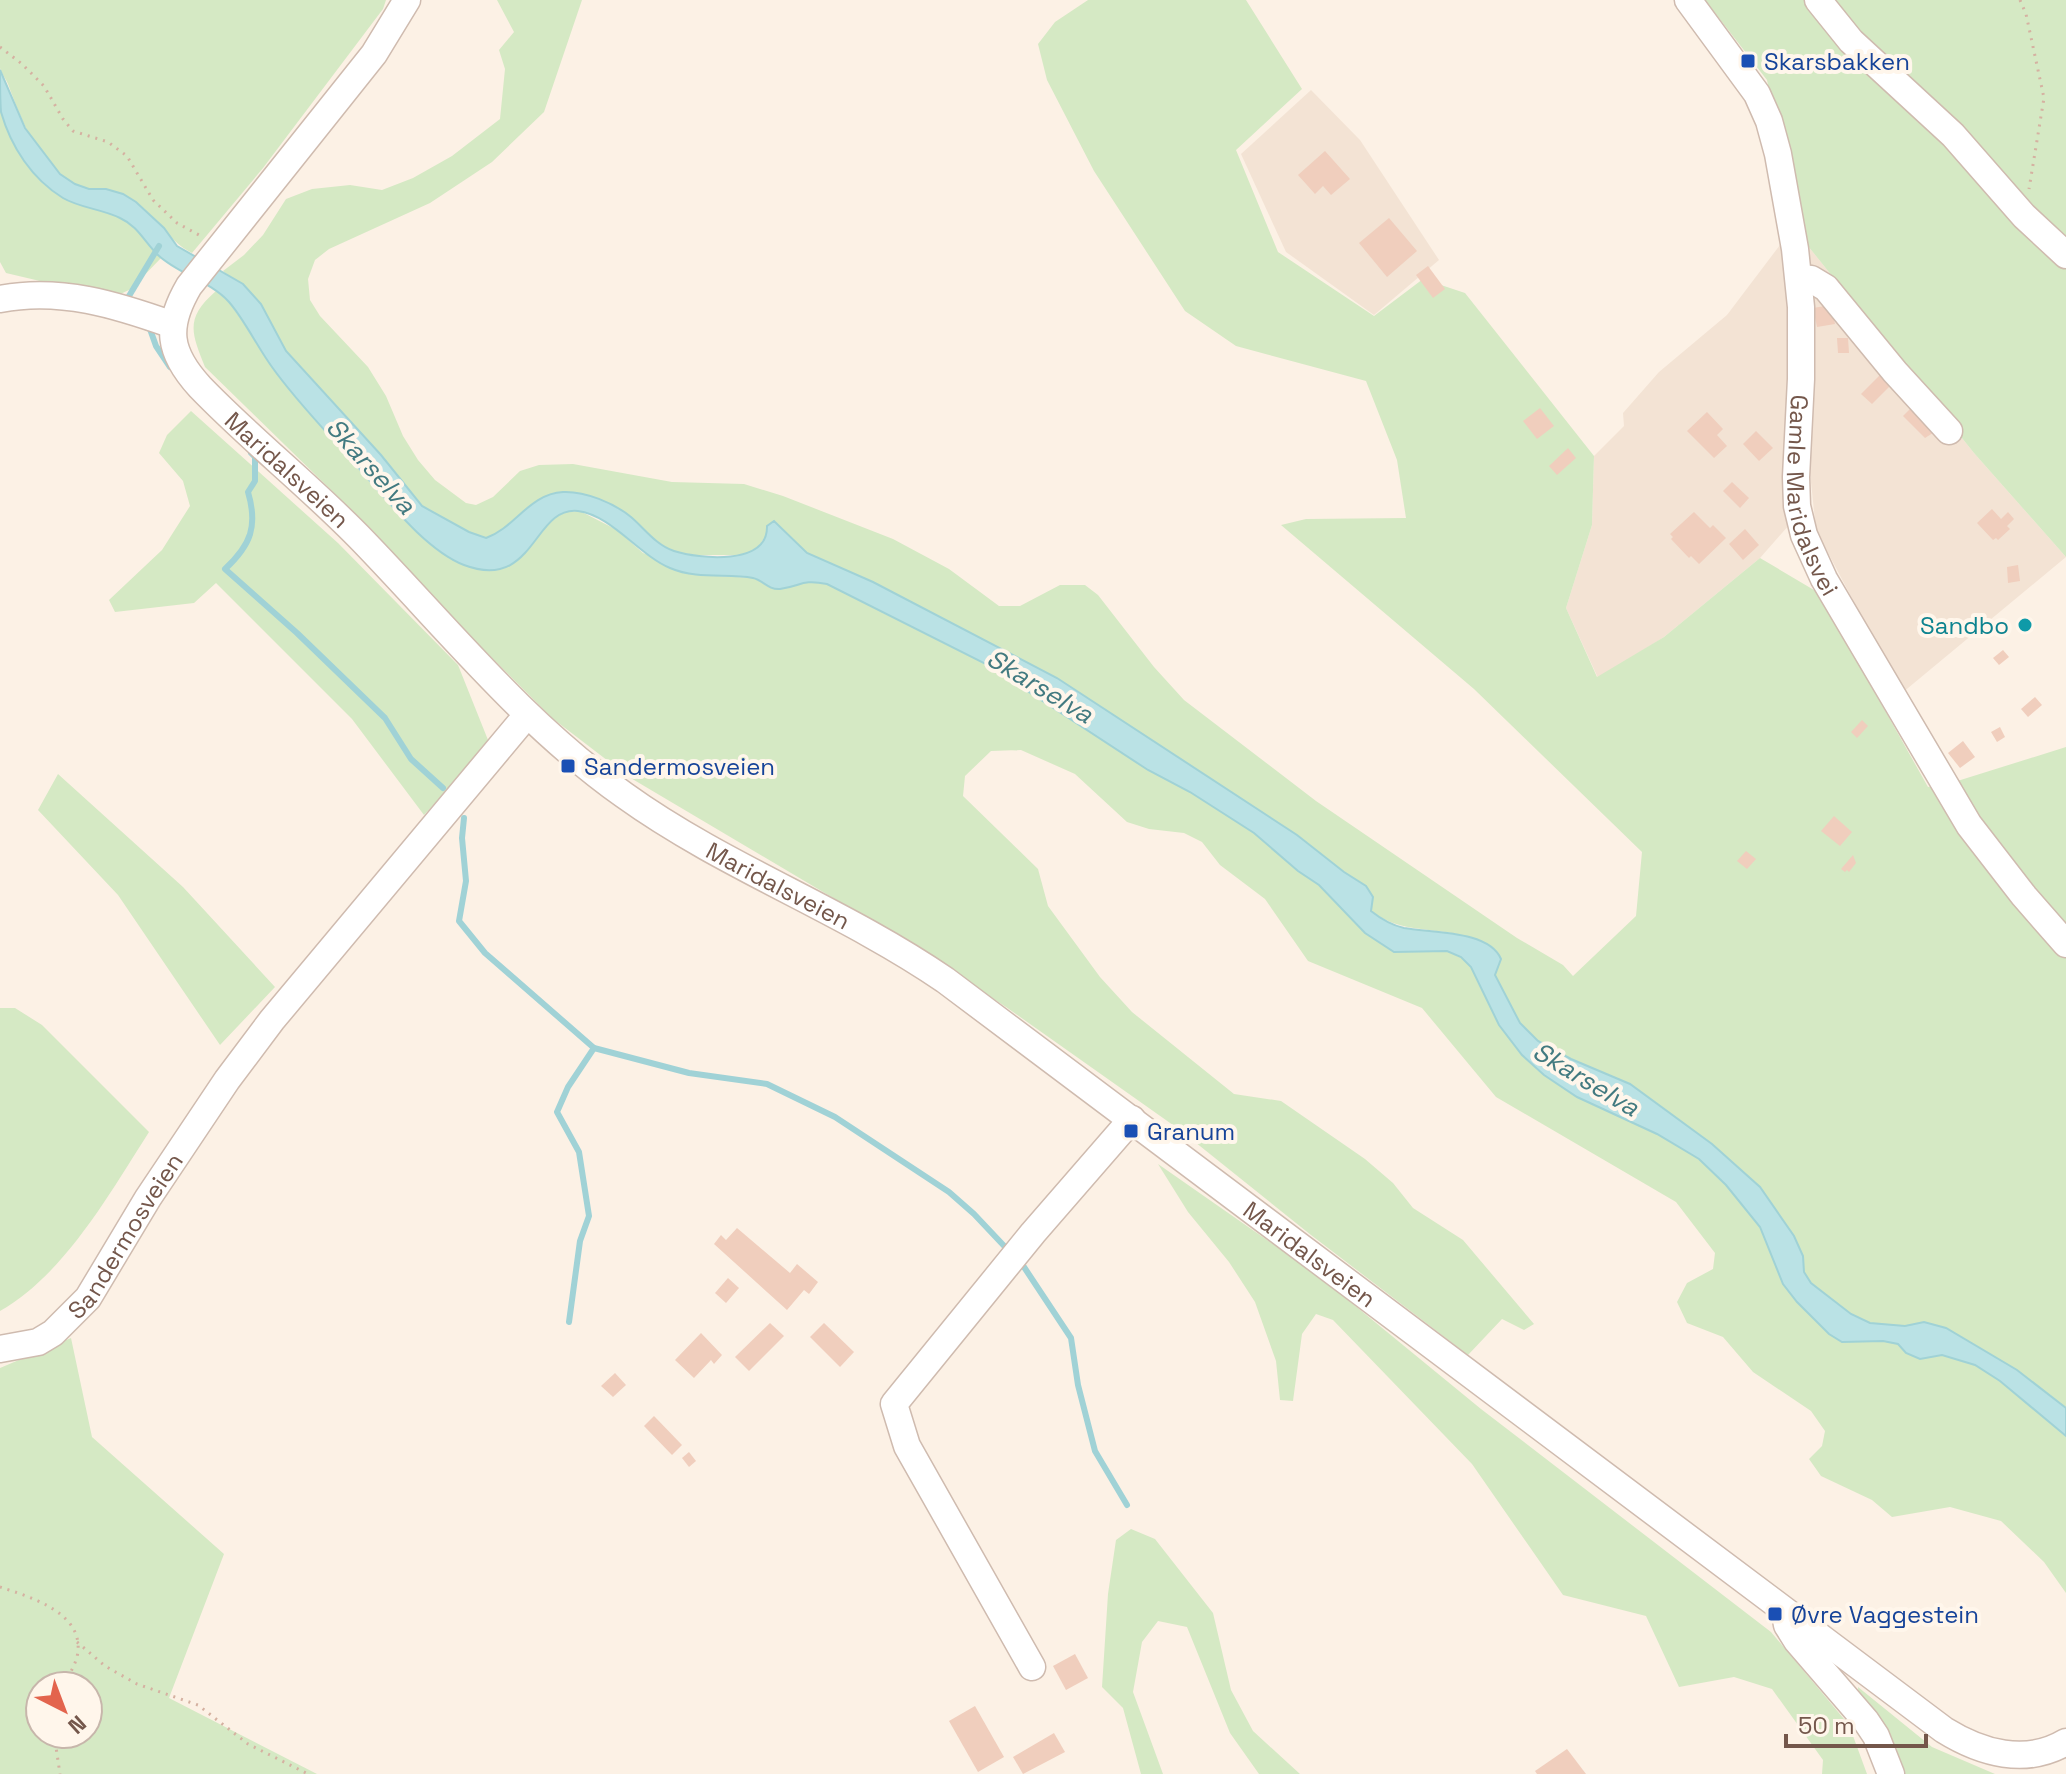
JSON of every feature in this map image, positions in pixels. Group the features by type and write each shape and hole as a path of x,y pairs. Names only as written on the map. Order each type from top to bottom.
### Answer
{"street":[{"path":"0,299 42,293 70,296 124,308 173,325 179,303 189,286 374,54 407,0"},
{"name":"Gamle Maridalsvei","path":"1688,0 1751,83 1769,121 1783,175 1799,278 1801,379 1796,493 1809,548 1944,786 1994,858 2066,944"},
{"path":"1818,0 1862,52 1953,135 2024,216 2066,255"},
{"path":"1799,278 1811,279 1826,288 1895,372 1949,431"},
{"name":"Maridalsveien","path":"173,325 176,354 189,376 353,531 527,715 627,798 706,846 926,967 1929,1720 1972,1746 1999,1754 2026,1755 2066,1742"},
{"name":"Sandermosveien","path":"0,1349 38,1342 53,1333 88,1298 189,1133 254,1044 527,715"},
{"path":"1032,1667 907,1446 894,1404 1033,1233 1132,1119"},
{"path":"1786,1610 1787,1625 1797,1641 1876,1736 1891,1774"}],"path":[{"path":"2020,0 2026,14 2044,98 2024,216"},
{"path":"0,47 44,86 73,131 108,142 127,156 153,200 177,223 220,248"},
{"path":"0,1587 45,1602 72,1626 77,1657 71,1670"},
{"path":"77,1642 105,1666 137,1684 198,1705 248,1744 308,1774"},
{"path":"56,1750 60,1774"}],"shaded area":[{"path":"1311,90 1360,140 1439,260 1374,315 1286,252 1241,154"},
{"path":"1783,241 1790,342 1790,524 1760,558 1664,637 1598,678 1566,608 1592,525 1594,456 1624,426 1623,413 1659,372 1727,315"},
{"path":"1808,246 1974,453 2066,557 1902,693 1816,530 1809,463 1814,359"}],"green space":[{"path":"0,0 386,0 383,9 263,168 192,253 176,242 133,200 75,184 62,176 41,154 0,68"},
{"path":"497,0 582,0 544,112 492,162 430,203 329,249 315,260 308,279 310,300 320,316 368,367 386,396 403,436 435,480 466,503 476,505 493,497 520,471 539,465 573,464 672,482 744,484 893,539 949,569 999,606 1020,606 1060,585 1085,585 1098,595 1184,700 1316,801 1517,938 1563,965 1573,976 1636,916 1642,852 1474,689 1281,525 1306,519 1406,518 1397,460 1366,381 1236,346 1185,311 1094,171 1047,80 1038,44 1055,22 1088,0 1246,0 1302,89 1236,150 1278,252 1374,316 1423,279 1465,293 1594,456 1592,525 1566,608 1597,677 1664,637 1760,558 1819,593 1928,787 1951,783 2066,747 2066,1408 2017,1370 1946,1328 1924,1322 1905,1326 1870,1323 1851,1314 1810,1283 1803,1272 1803,1256 1794,1236 1760,1187 1712,1144 1630,1084 1538,1041 1520,1023 1495,975 1501,959 1498,952 1462,935 1401,925 1371,911 1366,886 1297,835 1057,678 873,582 807,553 784,530 767,534 758,547 743,555 695,555 672,551 629,516 595,498 563,492 486,538 422,506 381,455 286,351 261,304 223,271 263,235 286,199 312,189 350,185 382,190 413,178 452,156 500,119 505,69 499,50 514,32"},
{"path":"1705,0 2066,0 2066,557 1974,453 1808,246 1797,229 1767,80"},
{"path":"0,109 18,149 44,184 69,200 122,218 161,258 131,289 112,298 6,273 0,262"},
{"path":"216,291 229,302 291,392 388,503 431,545 475,568 493,569 509,565 552,519 566,512 580,511 617,530 643,553 698,575 755,578 768,587 779,589 810,581 827,584 986,664 1148,770 1190,792 1254,833 1319,885 1365,933 1425,951 1448,951 1461,957 1471,967 1499,1025 1522,1055 1544,1074 1577,1097 1657,1134 1699,1159 1726,1185 1760,1227 1783,1284 1829,1334 1842,1342 1883,1341 1898,1344 1906,1353 1920,1359 1942,1355 1975,1365 2000,1381 2066,1436 2066,1593 2044,1562 2001,1521 1950,1507 1892,1517 1872,1500 1821,1476 1809,1459 1822,1446 1825,1431 1811,1411 1753,1372 1723,1337 1687,1323 1677,1302 1687,1283 1713,1269 1715,1253 1676,1202 1496,1097 1422,1008 1308,961 1265,899 1220,865 1202,842 1184,833 1149,829 1127,822 1075,774 1021,750 991,751 965,776 963,796 1038,869 1048,906 1100,977 1132,1012 1234,1094 1281,1101 1365,1159 1393,1183 1413,1208 1463,1240 1534,1324 1524,1330 1502,1319 1468,1355 1180,1130 1006,1007 904,940 629,777 552,718 471,637 373,531 205,367 194,335 195,318"},
{"path":"191,411 338,543 458,665 490,745 424,815 352,719 216,583 194,603 115,612 109,600 162,550 190,506 183,481 159,453 167,435"},
{"path":"58,774 183,887 275,987 220,1045 118,895 38,810"},
{"path":"0,1008 15,1008 42,1025 149,1132 102,1206 65,1255 23,1295 0,1311"},
{"path":"1158,1164 1320,1277 1481,1409 1771,1632 1849,1725 1867,1774 1822,1774 1823,1760 1772,1689 1734,1677 1679,1687 1646,1616 1563,1595 1472,1464 1333,1320 1316,1314 1302,1334 1293,1401 1280,1400 1276,1361 1255,1302 1229,1262 1188,1212"},
{"path":"71,1338 92,1437 224,1554 169,1698 317,1774 0,1774 0,1368"},
{"path":"1131,1529 1155,1539 1213,1613 1231,1690 1253,1731 1300,1774 1259,1774 1230,1733 1187,1627 1158,1621 1142,1642 1133,1692 1163,1774 1141,1774 1123,1708 1102,1687 1108,1594 1116,1540"},
{"path":"1858,1687 1932,1747 1995,1774 1881,1774 1859,1715"}],"water":[{"name":"Skarselva","path":"0,70 25,128 60,174 89,189 106,189 123,194 164,228 177,246 243,284 261,304 286,351 381,455 422,506 486,538 497,533 541,498 563,492 581,494 624,512 656,541 674,551 715,557 745,554 756,548 764,539 767,526 774,521 807,553 873,582 1057,678 1297,835 1366,886 1373,897 1371,911 1382,919 1404,928 1458,934 1485,943 1501,959 1495,975 1520,1023 1538,1041 1630,1084 1712,1144 1760,1187 1794,1236 1803,1256 1804,1272 1811,1283 1851,1314 1870,1323 1905,1326 1924,1322 1946,1328 2017,1370 2066,1408 2066,1436 2000,1381 1975,1365 1942,1355 1920,1359 1906,1353 1898,1344 1883,1341 1842,1342 1829,1334 1783,1284 1760,1227 1726,1185 1699,1159 1657,1134 1577,1097 1544,1075 1522,1055 1499,1025 1471,967 1461,957 1447,951 1394,952 1365,933 1319,885 1254,833 1190,792 1148,770 986,664 827,584 807,583 776,589 753,578 691,574 670,568 602,520 578,511 563,513 551,521 519,558 505,567 487,570 450,558 409,524 304,408 272,367 229,302 166,262 126,221 63,198 32,172 17,150 1,112"}],"building":[{"path":"1325,151 1350,179 1331,195 1323,186 1315,194 1298,175"},
{"path":"1389,218 1417,251 1387,277 1359,243"},
{"path":"1428,266 1445,289 1433,298 1416,275"},
{"path":"1831,305 1835,324 1817,327 1813,308"},
{"path":"1837,338 1848,338 1849,353 1838,353"},
{"path":"1881,374 1892,384 1872,404 1861,394"},
{"path":"1918,401 1939,429 1925,438 1903,416"},
{"path":"1540,408 1554,426 1537,439 1523,421"},
{"path":"1707,412 1723,429 1717,435 1727,446 1714,458 1687,431"},
{"path":"1756,431 1773,448 1759,461 1743,444"},
{"path":"1568,448 1576,458 1557,475 1549,466"},
{"path":"1732,482 1749,498 1740,508 1723,491"},
{"path":"1992,509 2001,519 2008,512 2014,519 2007,526 2010,529 1998,540 1993,540 1977,523"},
{"path":"1694,512 1726,538 1699,564 1691,556 1689,558 1670,534"},
{"path":"1745,529 1759,545 1743,560 1729,544"},
{"path":"2018,565 2020,581 2008,583 2007,567"},
{"path":"2003,650 2009,657 1999,665 1993,658"},
{"path":"2035,697 2042,705 2028,717 2021,709"},
{"path":"1862,720 1868,726 1857,738 1851,732"},
{"path":"2000,727 2005,737 1997,742 1991,732"},
{"path":"1963,741 1975,757 1960,768 1948,753"},
{"path":"1834,816 1852,832 1840,846 1821,831"},
{"path":"1746,851 1756,859 1747,869 1737,861"},
{"path":"1853,855 1856,863 1849,872 1845,872 1841,869"},
{"path":"737,1228 790,1273 797,1264 818,1282 809,1294 804,1290 787,1310 714,1244 721,1235 726,1240"},
{"path":"728,1278 739,1288 726,1303 715,1293"},
{"path":"770,1323 784,1336 749,1371 735,1357"},
{"path":"824,1323 854,1352 840,1367 810,1337"},
{"path":"701,1333 722,1355 714,1364 711,1360 694,1378 675,1360"},
{"path":"615,1373 626,1385 613,1397 601,1386"},
{"path":"654,1416 682,1445 672,1455 644,1426"},
{"path":"689,1452 696,1461 689,1467 682,1458"},
{"path":"1075,1654 1088,1678 1066,1690 1053,1666"},
{"path":"975,1706 1004,1757 978,1772 949,1721"},
{"path":"1054,1733 1065,1752 1023,1774 1013,1757"},
{"path":"1567,1749 1586,1774 1537,1774 1535,1771"}],"waterway":[{"path":"126,301 159,246"},
{"path":"145,327 150,329 156,346 170,367"},
{"path":"251,453 255,457 255,481 248,492 252,515 250,534 241,552 225,569 385,718 411,759 443,788"},
{"path":"464,818 462,838 466,881 459,921 485,953 594,1048 689,1073 767,1084 835,1117 949,1192 1007,1249"},
{"path":"569,1322 580,1241 589,1216 579,1152 557,1112 568,1087 594,1048"},
{"path":"1022,1264 1071,1338 1078,1385 1095,1451 1127,1505"}],"place":[{"name":"Skarsbakken","path":"1748,61"},
{"name":"Sandbo","path":"2025,625"},
{"name":"Sandermosveien","path":"568,766"},
{"name":"Granum","path":"1131,1131"},
{"name":"Øvre Vaggestein","path":"1775,1614"}]}
